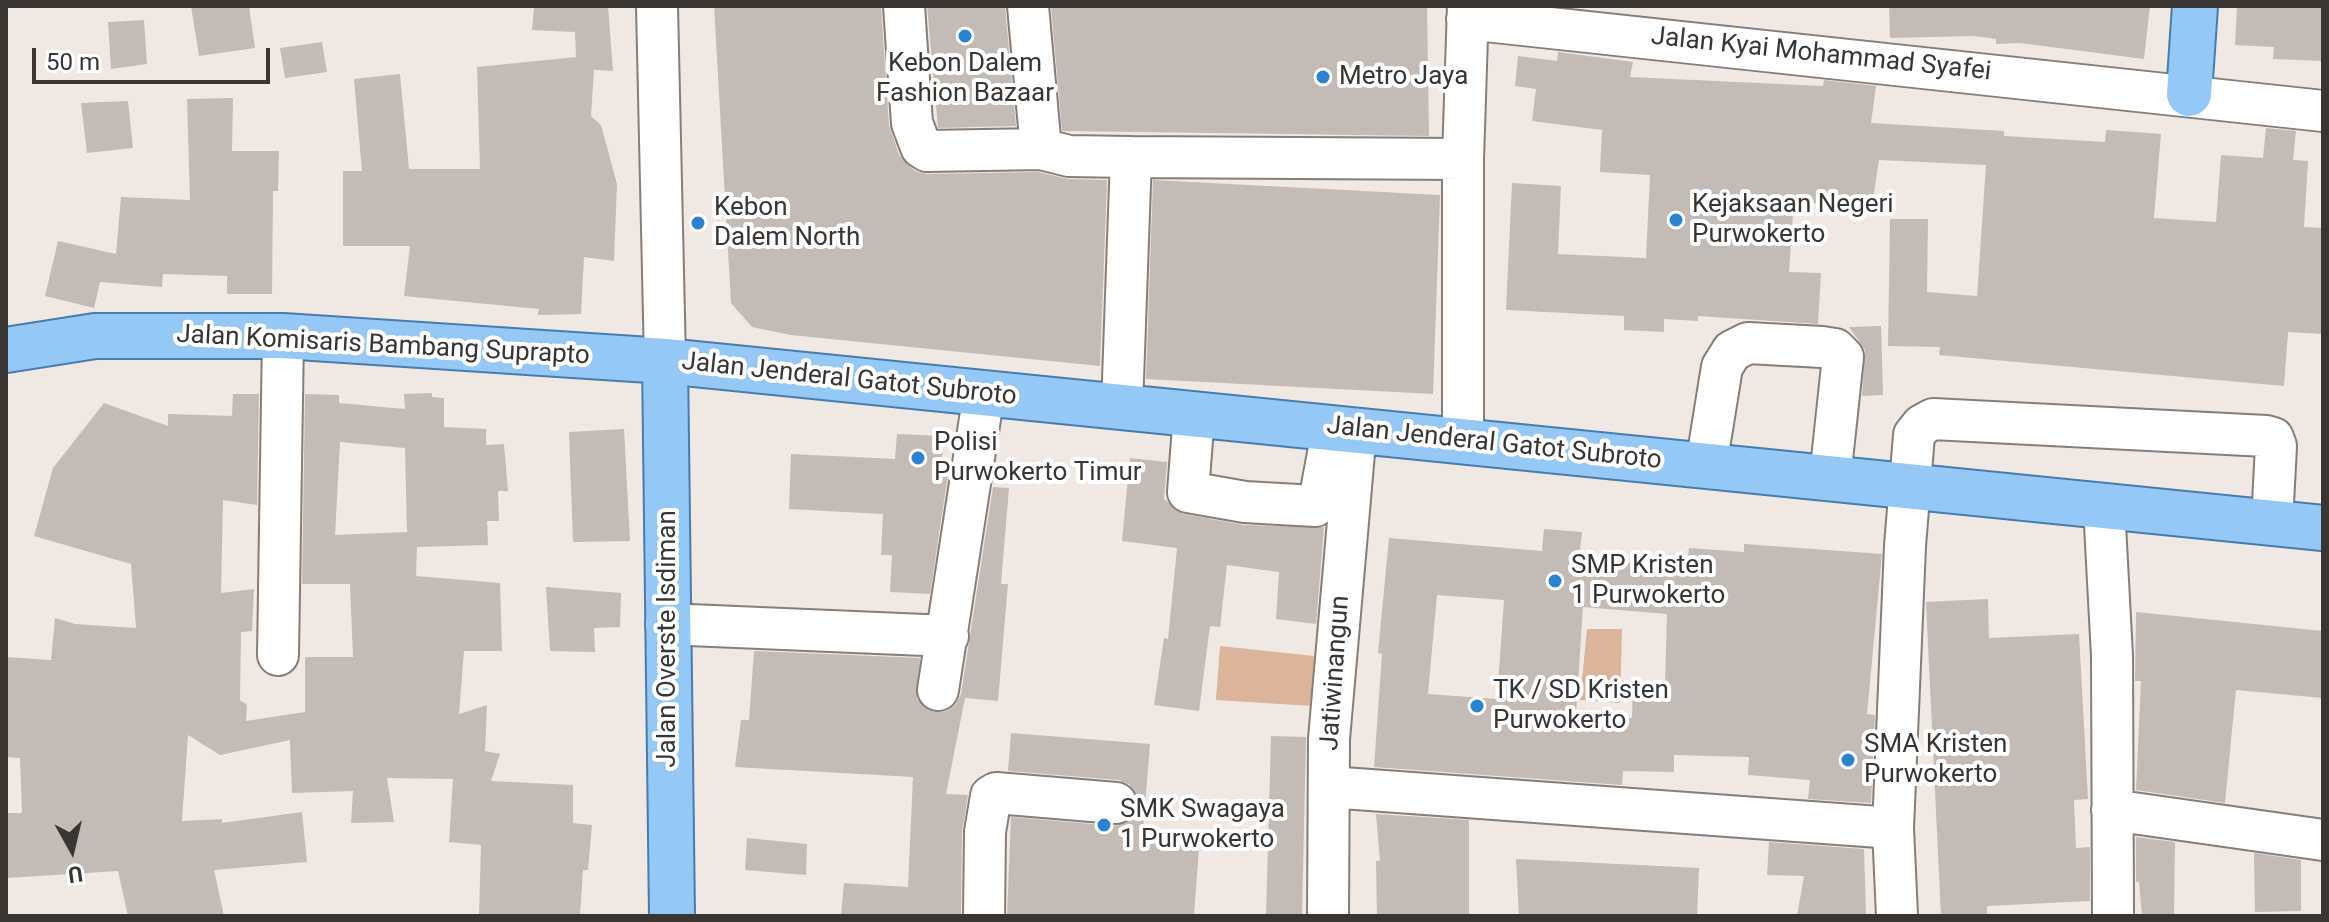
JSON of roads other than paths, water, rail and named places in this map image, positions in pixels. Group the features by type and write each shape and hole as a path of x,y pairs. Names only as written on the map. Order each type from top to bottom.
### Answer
{"main road":[{"path":"2189,94 2195,6"},
{"name":"Jalan Komisaris Bambang Suprapto","path":"6,350 95,336 283,336 665,361"},
{"name":"Jalan Jenderal Gatot Subroto","path":"665,361 2323,528"},
{"name":"Jalan Overste Isdiman","path":"665,361 672,916"}],"street":[{"path":"657,6 665,361"},
{"path":"904,6 912,123 921,147 927,151 1041,149 1069,156 1463,159"},
{"path":"1028,6 1041,149"},
{"path":"1463,441 1463,159 1467,13"},
{"name":"Jalan Kyai Mohammad Syafei","path":"1467,13 2323,111"},
{"path":"1122,407 1131,157"},
{"path":"278,655 283,336"},
{"path":"1706,466 1722,367 1732,351 1748,343 1822,347 1835,349 1843,357 1830,478"},
{"path":"938,690 984,393"},
{"path":"1194,414 1188,492 1245,502 1310,507 1319,502 1344,429"},
{"path":"1897,916 1893,828 1914,435 1922,425 1933,419 2242,433 2273,438 2276,446 2272,523"},
{"name":"Jatiwinangun","path":"1328,916 1329,739 1344,429"},
{"path":"2104,506 2112,656 2113,916"},
{"path":"666,624 948,636"},
{"path":"1329,787 1893,828"},
{"path":"984,916 988,801 996,793 1116,803"},
{"path":"2112,810 2323,840"}],"place":[{"name":"Kebon Dalem Fashion Bazaar","path":"965,36"},
{"name":"Metro Jaya","path":"1323,77"},
{"name":"Kejaksaan Negeri Purwokerto","path":"1676,220"},
{"name":"Kebon Dalem North","path":"698,223"},
{"name":"Polisi Purwokerto Timur","path":"918,458"},
{"name":"SMP Kristen 1 Purwokerto","path":"1555,581"},
{"name":"TK / SD Kristen Purwokerto","path":"1477,706"},
{"name":"SMA Kristen Purwokerto","path":"1848,760"},
{"name":"SMK Swagaya 1 Purwokerto","path":"1104,825"}]}
